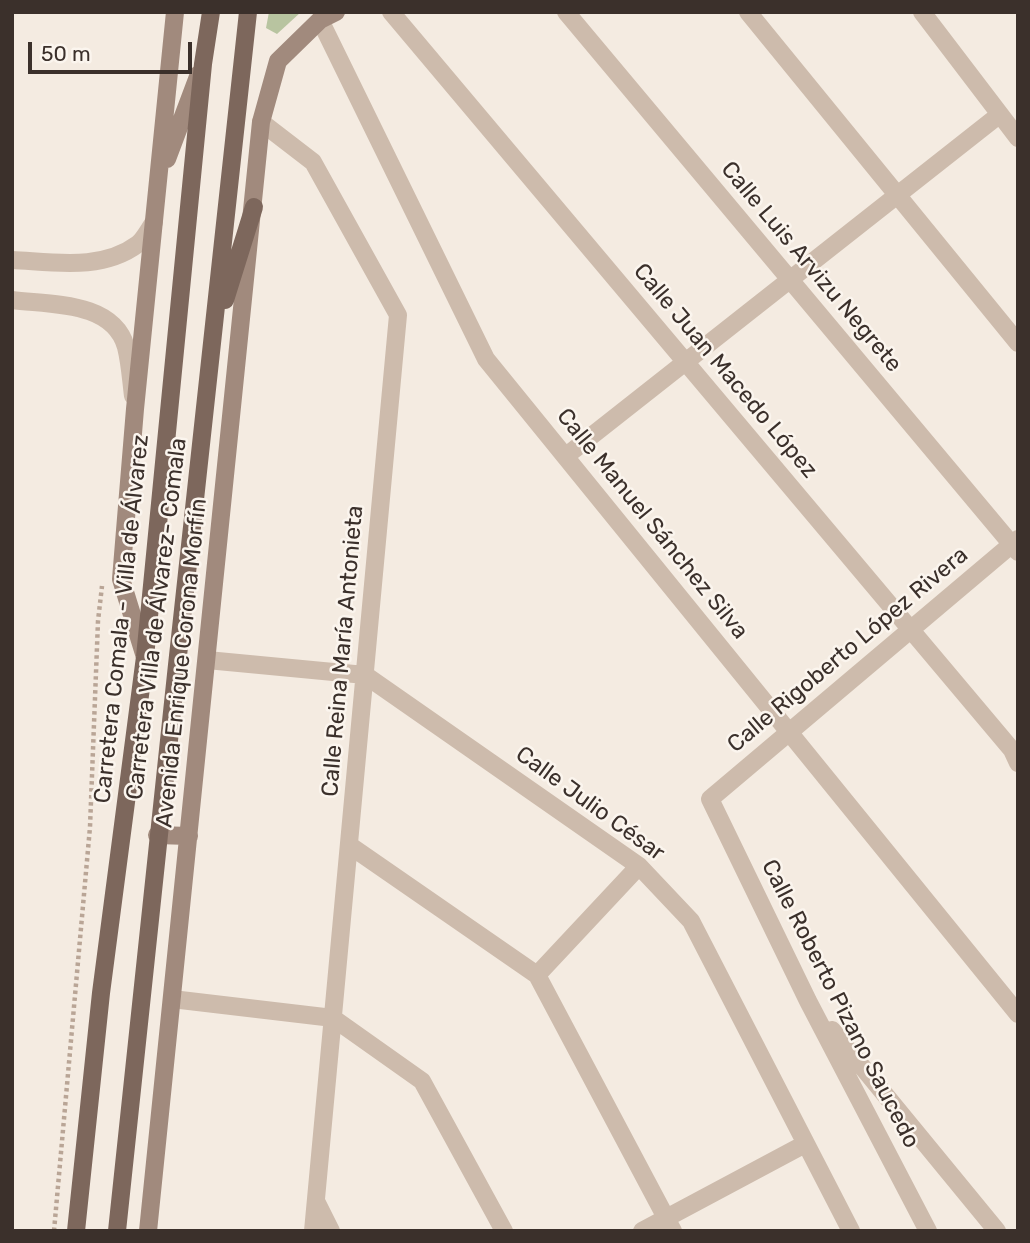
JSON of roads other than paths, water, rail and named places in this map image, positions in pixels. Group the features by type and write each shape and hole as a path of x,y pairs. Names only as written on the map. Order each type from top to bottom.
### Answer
{"main road":[{"name":"Carretera Comala - Villa de Álvarez","path":"76,1231 101,993 145,657 203,64 211,12"},
{"name":"Carretera Villa de Álvarez- Comala","path":"117,1231 157,835 248,12"},
{"path":"214,337 254,207"}],"street":[{"path":"145,657 121,579 135,409 175,12"},
{"name":"Calle Juan Macedo López","path":"391,12 911,629 1012,750 1018,763"},
{"name":"Calle Luis Arvizu Negrete","path":"566,12 1016,545"},
{"path":"748,12 1018,342"},
{"path":"922,12 1018,138"},
{"name":"Avenida Enrique Corona Morfín","path":"148,1231 261,122 278,61 328,16"},
{"name":"Calle Manuel Sánchez Silva","path":"328,16 486,359 1018,1014"},
{"path":"159,181 203,64"},
{"path":"566,456 999,115"},
{"name":"Calle Reina María Antonieta","path":"261,122 313,162 398,315 313,1231"},
{"path":"12,260 84,263 113,257 140,243 154,222"},
{"path":"12,299 72,307 104,316 117,328 125,346 135,409"},
{"name":"Calle Rigoberto López Rivera","path":"710,799 911,629 1016,545"},
{"name":"Calle Julio César","path":"207,660 365,675 639,866 691,921 851,1231"},
{"name":"Calle Roberto Pizano Saucedo","path":"710,799 808,1001 929,1231"},
{"path":"157,835 189,836"},
{"path":"349,845 537,975 670,1224"},
{"path":"537,975 639,866"},
{"path":"172,999 333,1018 422,1081 504,1231"},
{"path":"808,1001 997,1231"},
{"path":"642,1231 670,1224 805,1144"},
{"path":"316,1202 331,1231"}]}
